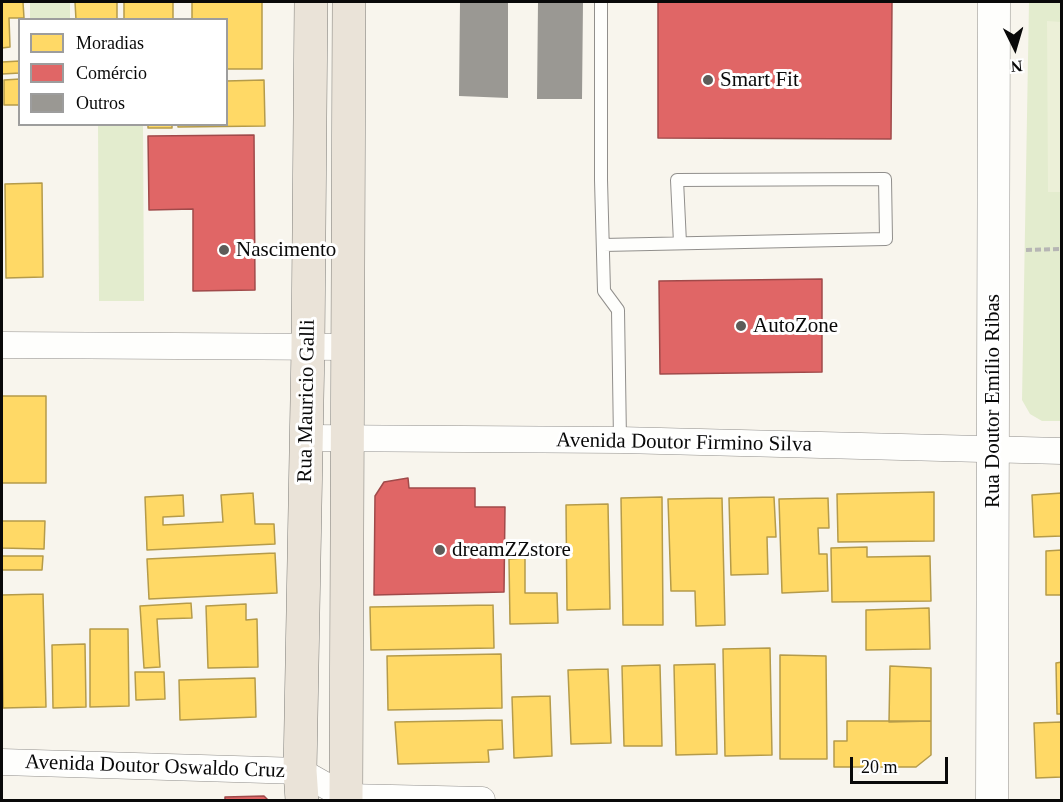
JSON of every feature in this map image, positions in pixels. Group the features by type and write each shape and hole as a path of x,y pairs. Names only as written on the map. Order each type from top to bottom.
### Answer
{"main road":[{"name":"Rua Mauricio Galli","path":"301,786 311,2"},
{"name":"Rua Mauricio Galli","path":"346,799 349,2"}],"street":[{"name":"Rua Doutor Emílio Ribas","path":"992,801 994,2"},
{"path":"2,345 347,347"},
{"name":"Avenida Doutor Firmino Silva","path":"307,438 621,440 1062,451"},
{"name":"Avenida Doutor Oswaldo Cruz","path":"2,762 301,786 346,799 482,801"}],"lane":[{"path":"601,2 604,291 618,309 621,440"},
{"path":"603,245 886,238 885,179 677,180 680,243"}],"green space":[{"path":"30,2 70,2 70,18 30,18"},
{"path":"1029,2 1061,2 1061,421 1042,421 1030,414 1022,400"},
{"path":"1047,21 1061,22 1061,192 1048,192"},
{"path":"98,126 143,126 144,301 99,301"}],"building: Moradias":[{"path":"2,2 23,2 24,18 9,18 10,47 2,48"},
{"path":"75,2 117,2 117,18 76,18"},
{"path":"124,2 173,2 173,18 124,18"},
{"path":"192,2 262,2 262,69 228,69 228,18 192,18"},
{"path":"18,61 18,73 2,74 2,62"},
{"path":"18,79 18,105 4,105 4,80"},
{"path":"264,80 265,126 178,127 228,126 228,81"},
{"path":"148,126 172,126 172,128 148,128"},
{"path":"42,183 43,277 6,278 5,184"},
{"path":"2,396 46,396 46,483 2,483"},
{"path":"934,492 934,541 838,542 837,494"},
{"path":"253,493 255,524 274,524 275,544 147,550 145,497 183,495 184,516 163,517 163,525 223,522 221,495"},
{"path":"1062,493 1062,536 1034,537 1032,495"},
{"path":"662,497 663,625 623,625 621,498"},
{"path":"774,497 776,537 767,537 768,574 731,575 729,498"},
{"path":"722,498 725,625 696,626 695,591 671,591 668,499"},
{"path":"828,498 829,528 818,528 819,554 827,554 828,591 782,593 779,499"},
{"path":"608,504 610,609 567,610 566,505"},
{"path":"2,521 45,521 44,549 2,548"},
{"path":"867,547 867,557 930,556 931,601 832,602 831,548"},
{"path":"1062,550 1062,595 1046,595 1046,551"},
{"path":"275,553 277,593 149,599 147,559"},
{"path":"2,556 43,556 42,570 2,570"},
{"path":"525,558 525,593 557,593 558,623 510,624 509,559"},
{"path":"43,594 46,707 3,708 2,595"},
{"path":"191,603 192,618 157,619 160,667 144,668 140,606"},
{"path":"246,604 246,620 257,619 258,667 208,668 206,606"},
{"path":"493,605 494,648 371,650 370,607"},
{"path":"929,608 930,649 866,650 866,610"},
{"path":"90,629 128,629 129,706 90,707"},
{"path":"85,644 86,707 53,708 52,645"},
{"path":"770,648 772,755 725,756 723,649"},
{"path":"501,654 502,708 388,710 387,656"},
{"path":"780,655 826,656 827,759 780,759"},
{"path":"1062,662 1062,714 1057,714 1056,663"},
{"path":"715,664 717,754 676,755 674,665"},
{"path":"660,665 662,746 624,746 622,666"},
{"path":"890,666 931,668 931,721 889,722"},
{"path":"608,669 611,743 571,744 568,670"},
{"path":"135,672 164,672 165,699 136,700"},
{"path":"255,678 256,717 180,720 179,680"},
{"path":"550,696 552,756 514,758 512,697"},
{"path":"502,720 503,749 488,750 489,762 398,764 395,722"},
{"path":"847,721 931,721 931,755 916,767 834,767 834,741 847,741"},
{"path":"1062,722 1062,777 1036,778 1034,723"}],"building: Comércio":[{"path":"658,2 892,2 891,139 658,138"},
{"name":"Nascimento","path":"254,135 255,290 193,291 193,209 149,210 148,136"},
{"name":"AutoZone","path":"822,279 822,372 660,374 659,281"},
{"name":"dreamZZstore","path":"408,478 409,488 475,488 475,507 505,507 504,592 374,595 375,496 384,482"},
{"path":"264,796 268,800 225,800 225,797"}],"building: Outros":[{"path":"460,2 508,2 508,98 459,96"},
{"path":"538,2 583,2 582,99 537,99"}],"place":[{"name":"Smart Fit","path":"708,80"},
{"name":"Nascimento","path":"224,250"},
{"name":"AutoZone","path":"741,326"},
{"name":"dreamZZstore","path":"440,550"}]}
